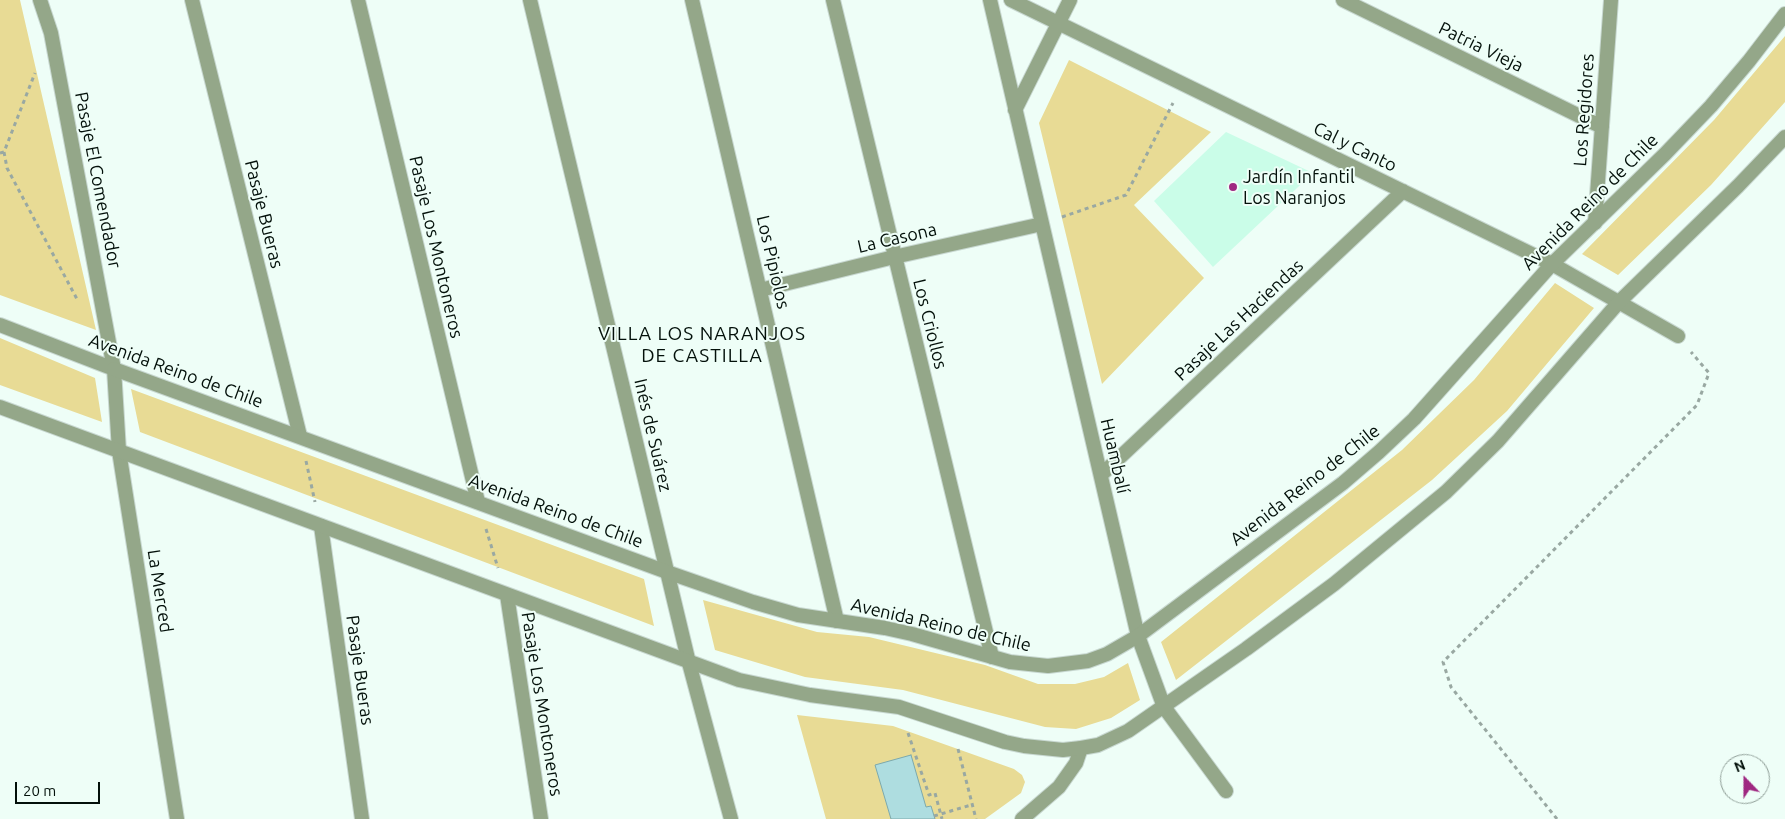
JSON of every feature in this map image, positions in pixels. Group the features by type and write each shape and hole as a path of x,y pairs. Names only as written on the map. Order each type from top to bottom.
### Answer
{"street":[{"name":"Pasaje El Comendador","path":"40,0 51,33 114,369"},
{"name":"Pasaje Bueras","path":"192,0 300,436"},
{"name":"Pasaje Los Montoneros","path":"358,0 478,502"},
{"name":"Inés de Suárez","path":"530,0 689,662 731,819"},
{"name":"Los Pipiolos","path":"692,0 837,621"},
{"name":"Los Criollos","path":"833,0 992,656"},
{"name":"Huambalí","path":"990,0 1138,636 1164,707 1226,790"},
{"name":"Cal y Canto","path":"1011,0 1552,264 1678,336"},
{"path":"1015,110 1070,0"},
{"name":"Patria Vieja","path":"1343,0 1602,127"},
{"name":"Los Regidores","path":"1595,223 1611,0"},
{"name":"Avenida Reino de Chile","path":"0,326 753,602 798,615 912,634 1010,662 1048,666 1068,664 1107,654 1124,646 1343,483 1379,452 1414,419 1552,264 1711,106 1785,14"},
{"path":"0,407 739,680 783,690 900,706 1004,742 1024,746 1063,750 1081,748 1114,739 1164,707 1334,584 1446,492 1498,441 1619,302 1738,186 1785,137"},
{"name":"Pasaje Las Haciendas","path":"1101,475 1403,191"},
{"name":"La Casona","path":"760,290 894,257 1042,224"},
{"name":"La Merced","path":"114,369 119,451 177,819"},
{"name":"Pasaje Bueras","path":"321,526 362,819"},
{"name":"Pasaje Los Montoneros","path":"507,595 541,819"},
{"path":"1022,819 1059,787 1076,763 1081,748"}],"path":[{"path":"36,70 2,153 7,168 81,308"},
{"path":"1042,224 1126,195 1183,84"},
{"path":"1557,819 1451,687 1442,662 1697,405 1709,373 1678,336"},
{"path":"300,436 321,526"},
{"path":"478,502 507,595"},
{"path":"900,706 929,795 934,793 942,819"},
{"path":"952,724 976,819"},
{"path":"934,816 971,804"}],"shaded area":[{"path":"0,0 20,0 96,330 0,295"},
{"path":"1785,36 1785,102 1711,185 1618,275 1582,254 1714,120"},
{"path":"1069,60 1211,132 1134,205 1204,278 1102,384 1039,123"},
{"name":"Jardín Infantil Los Naranjos","path":"1226,132 1313,173 1213,267 1154,201"},
{"path":"1555,283 1594,308 1507,411 1432,480 1176,680 1161,642 1402,450 1474,380"},
{"path":"0,338 95,378 102,422 0,385"},
{"path":"131,389 644,579 654,626 140,432"},
{"path":"703,600 817,632 869,637 985,665 1038,684 1075,684 1104,677 1128,663 1140,700 1111,718 1076,729 1045,727 903,690 805,677 715,650"},
{"path":"797,715 893,726 1014,769 1022,775 1025,782 1021,793 985,819 826,819"}],"building":[{"path":"911,755 926,807 931,806 935,819 891,819 875,765"}],"place":[{"name":"Jardín Infantil Los Naranjos","path":"1233,187"}],"district":[{"name":"VILLA LOS NARANJOS DE CASTILLA","path":"702,345"}]}
